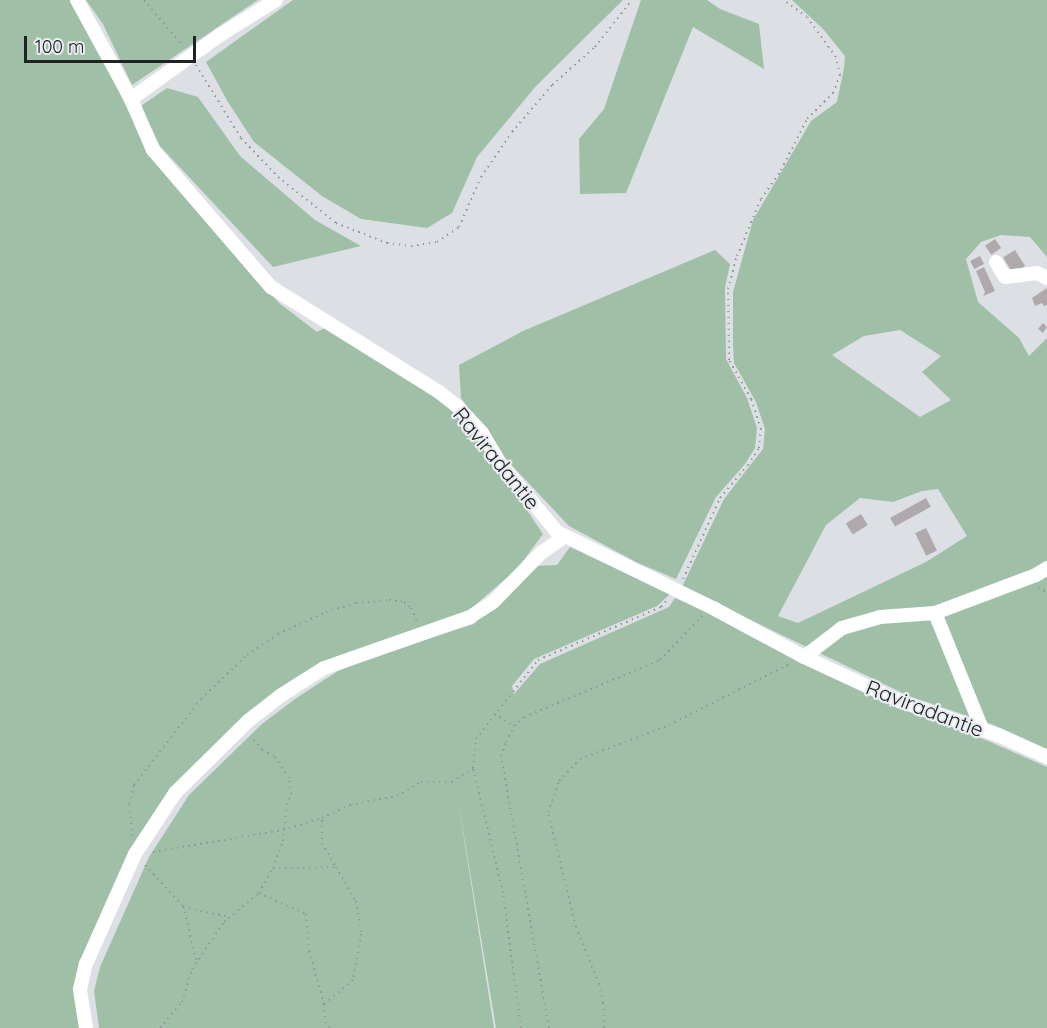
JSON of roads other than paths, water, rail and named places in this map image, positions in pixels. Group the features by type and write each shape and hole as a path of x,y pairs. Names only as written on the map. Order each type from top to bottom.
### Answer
{"street":[{"name":"Raviradantie","path":"77,0 130,99 153,150 271,286 458,406 482,433 500,464 557,532 713,608 804,657 899,701 982,729 1047,757"},
{"path":"130,99 276,0"},
{"path":"996,262 1005,277 1037,273 1047,278"},
{"path":"86,1028 80,989 86,964 135,854 175,793 248,721 324,668 470,617 493,602 541,553 565,536"},
{"path":"804,657 842,628 880,617 936,613 1047,568"},
{"path":"936,613 982,729"}]}
